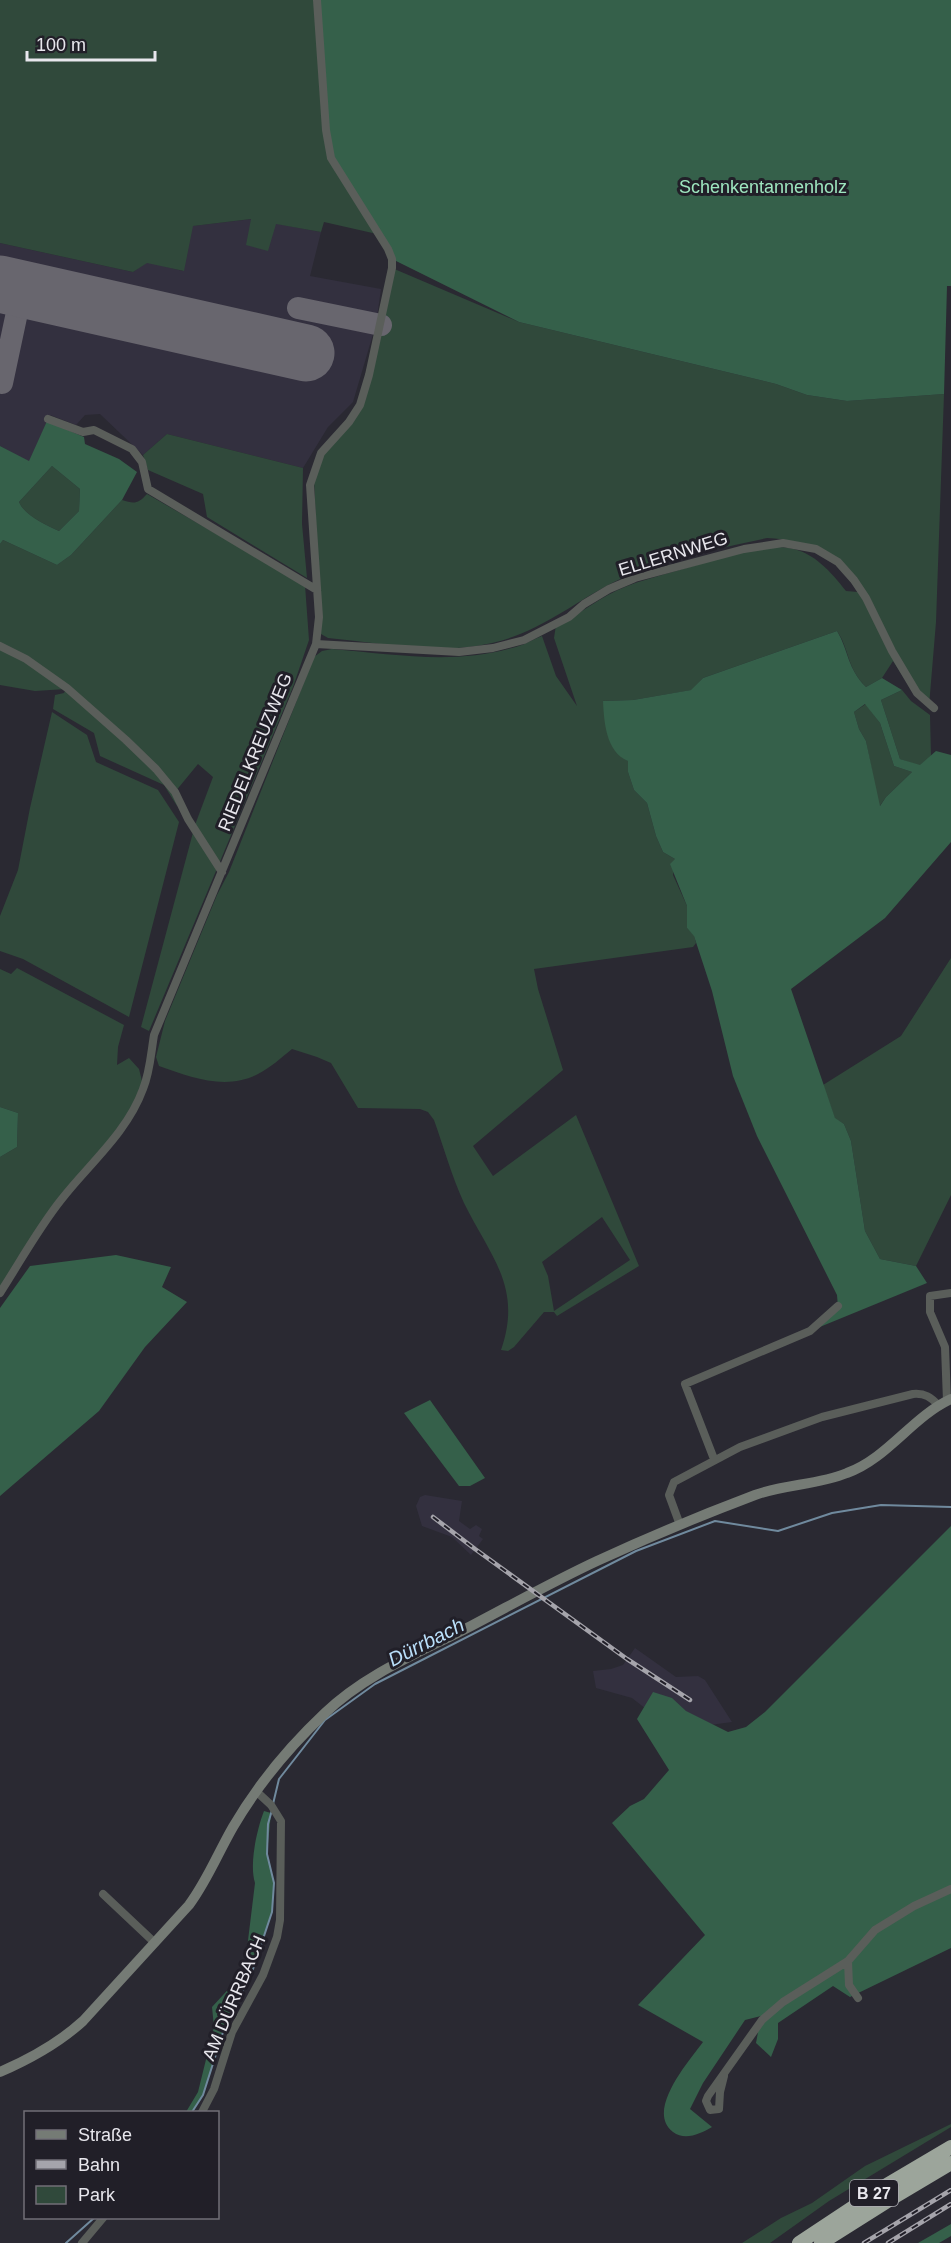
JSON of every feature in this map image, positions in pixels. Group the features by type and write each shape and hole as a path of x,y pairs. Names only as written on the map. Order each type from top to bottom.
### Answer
{"highway":[{"name":"B 27","path":"799,2243 885,2186 951,2147"},
{"name":"B 27","path":"821,2243 951,2163"}],"street":[{"path":"316,0 326,130 332,158 392,259 369,375 360,405 349,422 321,453 310,485 317,590"},
{"path":"48,419 83,432 94,430 132,449 142,462 148,489 317,590"},
{"name":"ELLERNWEG","path":"316,644 459,652 493,648 524,640 569,617 584,604 609,589 635,578 744,549 783,543 816,549 838,562 866,598 892,651 917,693 934,708"},
{"name":"RIEDELKREUZWEG","path":"0,1293 60,1201 120,1131 133,1112 144,1089 154,1035 316,644 319,617 317,590"},
{"path":"0,646 26,659 67,688 148,762 175,792 188,819 222,872"},
{"path":"946,1402 945,1347 930,1312 930,1296 951,1293"},
{"path":"714,1459 685,1384 810,1331 838,1306"},
{"path":"680,1525 669,1495 671,1486 679,1478 714,1459 822,1417 913,1394 921,1394 946,1402"},
{"path":"0,2072 40,2052 72,2031 156,1943 201,1889 233,1828 257,1792 324,1714 366,1681 596,1561 758,1494 849,1473 883,1452 946,1402"},
{"name":"AM DÜRRBACH","path":"203,2111 214,2089 232,2032 263,1975 277,1937 280,1920 280,1821 274,1808 257,1792"},
{"path":"724,2076 762,2020 783,2002 848,1961 875,1930 914,1906 951,1889"},
{"path":"103,1894 156,1943"},
{"path":"848,1961 849,1985 858,1998"},
{"path":"82,2243 101,2219"}],"shaded area":[{"path":"252,219 321,232 310,276 381,289 376,324 353,402 328,427 303,468 167,434 143,455 100,414 85,415 76,425 50,415 29,462 0,446 0,243 133,272 147,262 183,271 192,226"},
{"path":"425,1495 462,1501 459,1521 470,1529 476,1525 482,1529 479,1536 483,1539 471,1555 452,1537 422,1526 416,1506 420,1497"},
{"path":"635,1648 676,1677 698,1676 705,1680 732,1722 673,1730 632,1698 596,1688 593,1671 623,1665"}],"green space":[{"path":"0,0 317,0 377,234 324,222 321,232 276,224 268,251 246,245 251,219 193,226 184,271 147,263 133,272 0,243"},
{"name":"Schenkentannenholz","path":"317,0 951,0 951,286 947,286 944,394 847,401 807,395 776,384 519,322 392,259 331,158"},
{"path":"392,268 519,322 776,384 807,395 847,401 944,394 936,622 929,706 915,695 893,661 882,678 866,687 851,666 837,631 703,678 692,690 633,700 603,701 628,761 628,772 634,790 647,803 663,852 675,859 673,875 687,906 687,928 694,935 696,943 693,947 534,969 563,1070 473,1146 493,1176 576,1115 639,1266 557,1316 554,1312 544,1312 508,1351 501,1350 507,1328 506,1290 493,1256 464,1203 434,1120 428,1112 420,1109 358,1108 331,1063 292,1049 262,1072 246,1079 221,1082 196,1078 159,1066 156,1057 165,1021 217,895 229,872 314,657 322,651 332,649 422,657 467,656 516,647 542,636 556,676 577,706 554,638 556,625 626,586 737,553 776,547 798,550 814,558 846,591 858,592 840,569 820,553 795,542 767,538 689,556 631,574 540,625 492,643 472,647 431,648 328,638 321,634 314,479 321,453 360,405","holes":["602,1217 630,1260 554,1311 548,1276 542,1262"]},
{"path":"47,421 84,437 85,444 119,459 137,472 122,500 71,555 57,565 3,540 0,544 0,446 29,461","holes":["52,466 80,489 79,511 59,531 31,516 19,502"]},
{"path":"167,434 303,468 302,524 307,578 207,517 203,494 148,470 143,455"},
{"path":"52,466 80,489 79,511 59,531 31,516 19,502"},
{"path":"147,494 305,585 309,640 293,687 149,1031 141,1027 195,825 213,777 198,764 175,792 177,806 164,785 100,756 94,733 53,709 55,695 64,693 66,689 35,691 0,685 0,544 3,540 57,565 71,555 122,500 136,502"},
{"path":"837,631 855,673 866,687 882,678 902,690 881,700 900,759 920,765 936,751 951,755 951,842 885,918 791,989 835,1118 844,1124 851,1141 865,1231 880,1259 916,1266 927,1283 810,1331 838,1307 837,1295 757,1136 733,1076 712,991 694,936 687,928 687,906 670,864 675,859 663,852 647,803 634,790 628,772 628,761 615,751 606,727 603,701 633,700 691,690 703,678","holes":["865,704 880,723 894,766 912,772 880,806 866,741 859,729 854,712"]},
{"path":"902,690 911,701 930,715 931,757 920,766 900,759 881,700"},
{"path":"866,704 880,723 894,766 912,772 879,807 866,741 859,729 854,712"},
{"path":"52,712 87,735 96,762 158,790 179,822 129,1017 23,959 0,951 0,916 18,870"},
{"path":"951,958 951,1195 916,1266 880,1259 865,1231 851,1141 844,1124 835,1119 823,1085 901,1036"},
{"path":"17,968 124,1025 118,1047 117,1065 129,1058 139,1069 144,1089 133,1112 60,1201 0,1293 0,1157 17,1147 18,1113 0,1107 0,969 11,974"},
{"path":"0,1107 18,1113 17,1147 0,1157"},
{"path":"116,1255 171,1267 162,1287 187,1302 145,1347 99,1411 0,1496 0,1308 30,1266"},
{"path":"430,1400 485,1478 470,1486 459,1486 404,1413"},
{"path":"951,1526 951,1948 850,1997 833,1986 778,2023 778,2039 771,2057 756,2043 761,2016 745,2020 703,2083 690,2109 712,2127 692,2136 678,2135 666,2123 664,2112 666,2099 680,2073 703,2042 638,2005 705,1935 612,1823 630,1806 644,1799 669,1770 637,1719 653,1692 672,1698 686,1711 728,1732 746,1727 765,1712"},
{"path":"264,1811 271,1813 267,1854 274,1883 272,1912 252,1972 224,2029 203,2095 193,2111 187,2111 198,2092 214,2027 212,2007 235,1982 245,1965 255,1883 253,1857"},
{"path":"951,2124 951,2127 829,2201 770,2243 742,2243 781,2218 812,2203 865,2166"},
{"path":"951,2224 951,2236 939,2243 918,2243"}],"waterway":[{"name":"Dürrbach","path":"273,1804 279,1779 325,1720 375,1684 636,1551 715,1521 778,1531 832,1513 881,1505 951,1507"},
{"name":"Dürrbach","path":"193,2111 203,2095 224,2029 252,1972 272,1912 274,1883 267,1854 268,1824 272,1810"},
{"name":"Dürrbach","path":"66,2243 93,2219"}],"taxiway":[{"path":"2,383 22,289"},
{"path":"298,308 381,325"},
{"path":"268,345 272,331"}],"runway":[{"path":"0,284 306,353"}],"railway":[{"path":"433,1517 627,1659 690,1700"},
{"path":"864,2243 951,2190"},
{"path":"888,2243 951,2204"}]}
